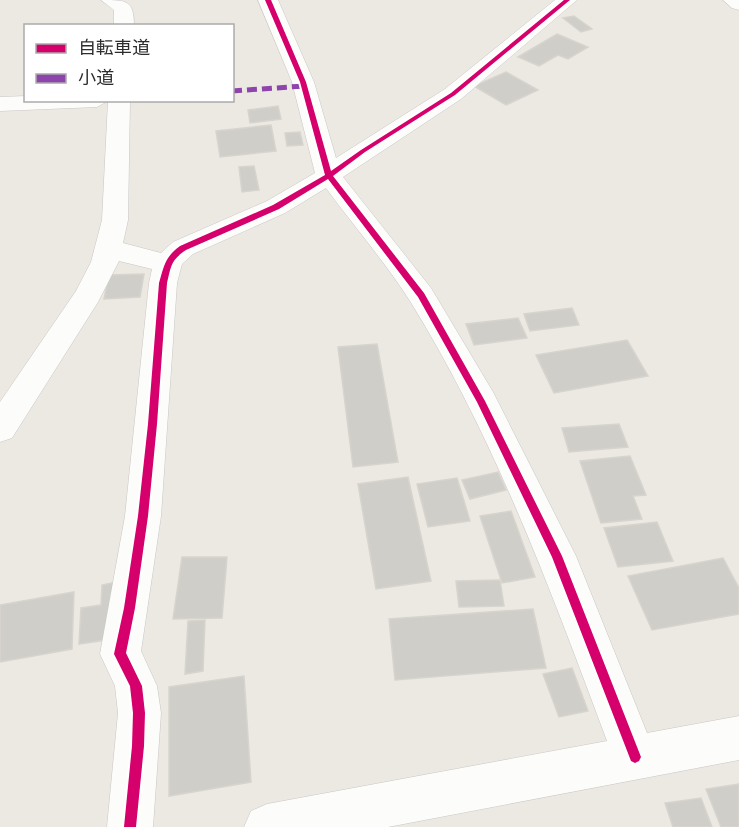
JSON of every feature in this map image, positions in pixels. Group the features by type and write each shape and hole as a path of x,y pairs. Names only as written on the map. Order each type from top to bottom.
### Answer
{"street":[{"path":"111,0 124,8 124,24"},
{"path":"268,0 303,82 330,176 420,295 481,401 557,556 635,757"},
{"path":"130,827 137,746 138,696 133,677 120,654 136,584 148,496 163,283 168,264 173,255 192,243 276,207 330,176 363,151 453,94 567,0"},
{"path":"733,0 739,4"},
{"path":"0,104 49,102"},
{"path":"0,429 99,276 110,249 115,220 119,102"},
{"path":"110,249 168,264"},
{"path":"267,827 739,738"}],"building":[{"path":"574,16 592,29 581,32 563,18"},
{"path":"557,34 588,47 568,59 558,55 539,66 518,57"},
{"path":"506,72 538,90 506,105 474,86"},
{"path":"278,106 281,119 250,123 248,110"},
{"path":"271,125 276,151 220,157 216,131"},
{"path":"300,132 303,145 287,146 285,133"},
{"path":"254,166 259,190 242,192 239,167"},
{"path":"144,274 140,297 104,299 109,275"},
{"path":"572,308 579,325 530,331 524,314"},
{"path":"518,318 527,338 474,345 466,324"},
{"path":"627,340 648,376 554,393 536,355"},
{"path":"377,344 398,462 353,467 338,347"},
{"path":"619,424 628,447 569,452 562,428"},
{"path":"630,456 646,495 633,496 642,519 601,523 580,461"},
{"path":"498,472 506,490 470,499 462,480"},
{"path":"408,477 431,581 376,589 358,484"},
{"path":"457,478 470,521 428,527 417,484"},
{"path":"511,511 535,577 502,583 480,516"},
{"path":"657,522 673,561 618,567 604,528"},
{"path":"182,557 227,557 222,618 173,619"},
{"path":"723,558 739,588 739,614 652,630 628,576"},
{"path":"500,580 504,606 459,607 456,581"},
{"path":"121,581 119,638 79,644 81,608 101,605 102,585"},
{"path":"74,592 72,649 0,662 0,605"},
{"path":"533,609 546,668 395,680 389,619"},
{"path":"205,620 203,671 185,674 188,621"},
{"path":"572,668 588,711 559,717 543,674"},
{"path":"244,676 251,782 169,796 169,687"},
{"path":"739,784 739,827 721,827 706,789"},
{"path":"701,798 712,827 673,827 665,803"}],"marked path":[{"path":"234,91 304,86"}],"cycle path":[{"path":"268,0 303,82 328,174 421,295 481,401 557,556 635,757"},
{"path":"130,827 139,713 136,686 120,654 143,516 153,424 163,283 168,264 173,255 183,248 276,207 453,94 567,0"}]}
